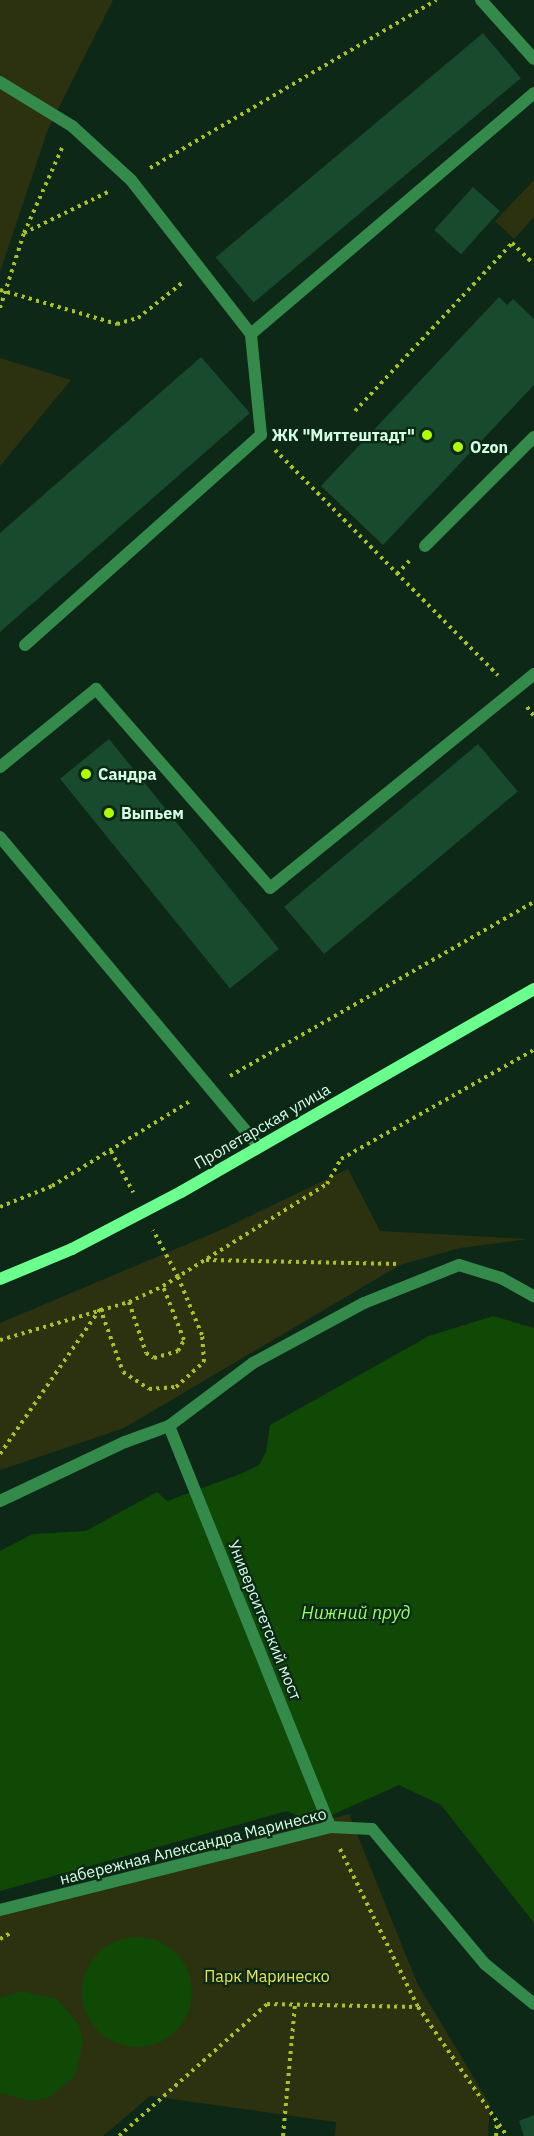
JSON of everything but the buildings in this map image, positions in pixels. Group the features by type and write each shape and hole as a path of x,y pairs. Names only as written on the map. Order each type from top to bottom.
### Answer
{"main road":[{"name":"Пролетарская улица","path":"0,1279 72,1249 259,1147 534,989"}],"street":[{"path":"481,0 534,59"},
{"path":"0,82 72,126 131,180 251,334 261,435 26,645"},
{"path":"251,334 534,93"},
{"path":"425,546 534,437"},
{"path":"0,767 96,689 270,888 534,674"},
{"path":"0,837 259,1147"},
{"path":"0,1502 125,1442 169,1426 253,1363 364,1304 459,1265 501,1278 534,1296"},
{"name":"Университетский мост","path":"169,1426 330,1827"},
{"name":"набережная Александра Маринеско","path":"0,1910 330,1827 372,1829 485,1964 534,2004"}],"path":[{"path":"24,233 131,180 250,106 436,0"},
{"path":"0,308 2,291 24,233 72,126"},
{"path":"355,411 512,243 534,264"},
{"path":"2,291 117,324 138,318 200,267"},
{"path":"261,435 513,691 534,716"},
{"path":"0,1207 52,1186 210,1088 534,902"},
{"path":"0,1340 100,1308 129,1302 163,1286 327,1184 341,1159 534,1050"},
{"path":"205,1260 413,1264"},
{"path":"100,1308 123,1372 149,1389 176,1387 204,1362 202,1335 178,1276"},
{"path":"129,1302 146,1353 154,1358 178,1351 184,1340 163,1286"},
{"path":"0,1454 100,1308"},
{"path":"330,1827 418,2007 507,2136"},
{"path":"119,2136 267,2004 418,2007"},
{"path":"283,2136 295,2005"},
{"path":"496,2136 497,2122"}],"green space":[{"path":"0,0 113,0 48,129 0,272"},
{"path":"534,180 534,217 514,239 495,221"},
{"path":"0,358 71,380 0,466"},
{"path":"348,1169 380,1231 528,1239 460,1248 400,1265 124,1428 0,1470 0,1323 223,1229"},
{"name":"Парк Маринеско","path":"349,1814 417,1983 490,2105 488,2136 335,2136 336,2122 150,2096 103,2136 0,2136 0,1905"}],"water":[{"name":"Нижний пруд","path":"493,1316 534,1328 534,1923 441,1805 399,1785 314,1823 287,1811 0,1891 0,1551 33,1534 86,1531 157,1492 167,1501 243,1473 259,1465 266,1452 270,1425 429,1336"},
{"path":"137,1937 158,1941 176,1953 188,1971 192,1992 188,2013 176,2031 158,2043 137,2047 116,2043 98,2031 86,2013 82,1992 86,1971 98,1953 116,1941"},
{"path":"22,1991 57,1999 79,2025 83,2042 75,2076 48,2098 31,2101 0,2093 0,1998"}],"place":[{"name":"ЖК \"Миттештадт\"","path":"427,435"},
{"name":"Ozon","path":"458,447"},
{"name":"Сандра","path":"86,774"},
{"name":"Выпьем","path":"109,813"}]}
